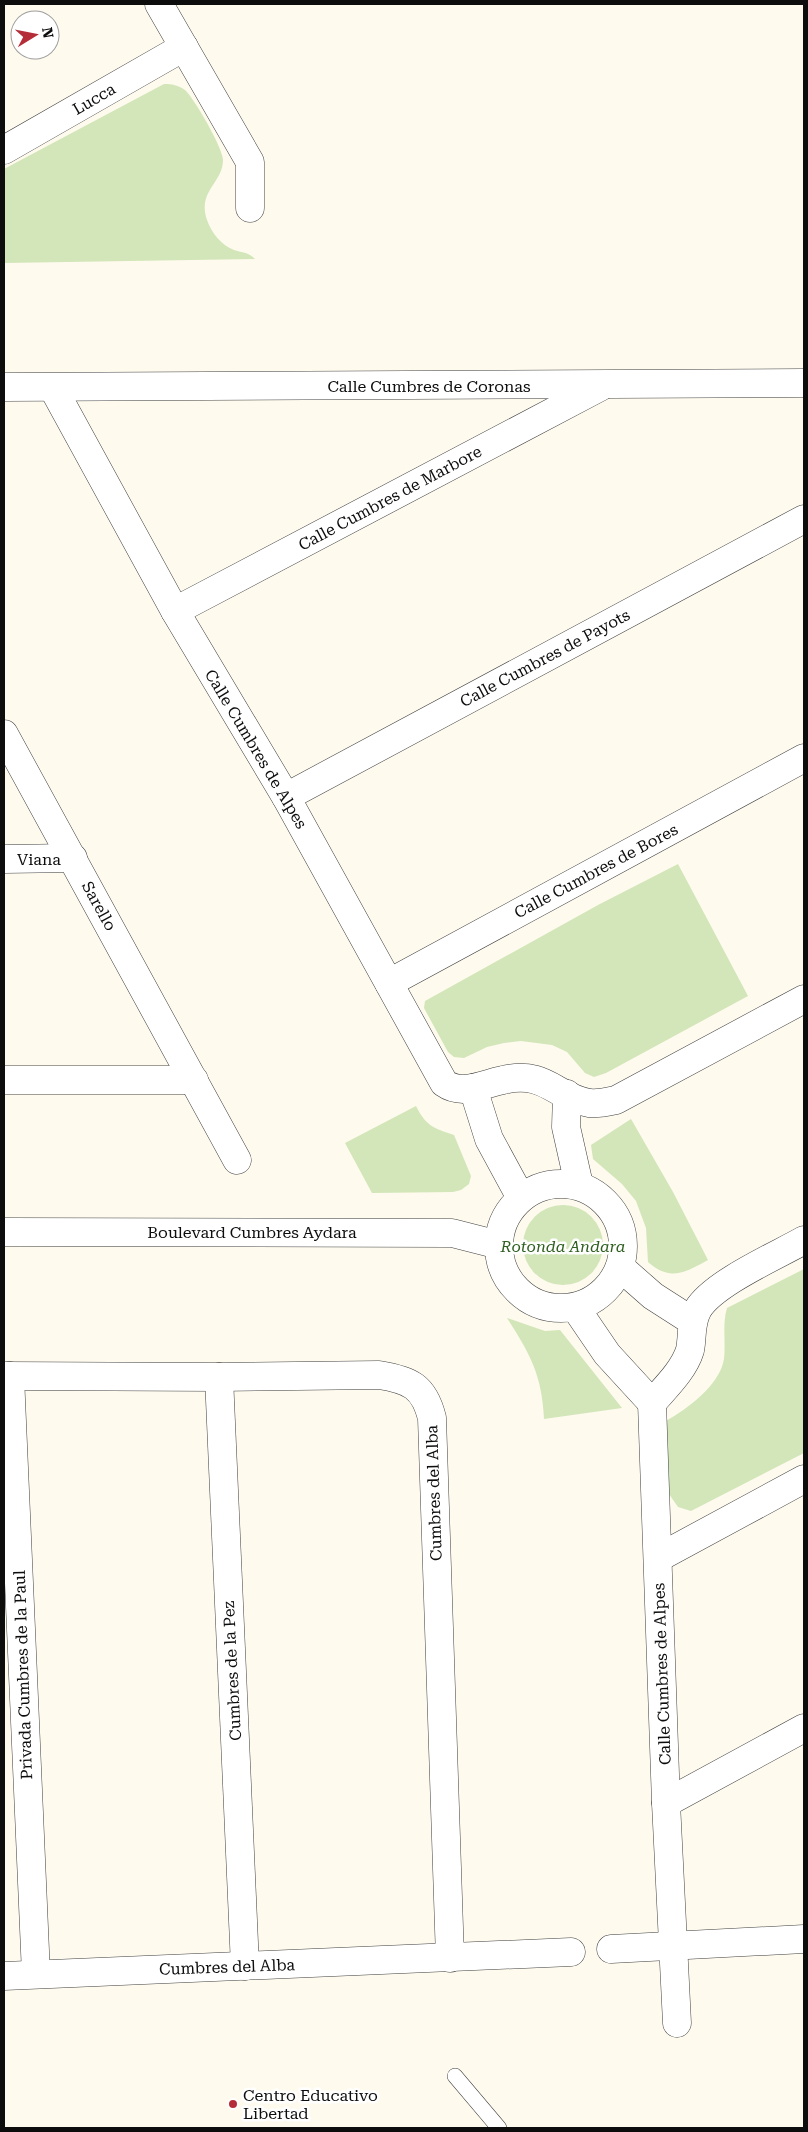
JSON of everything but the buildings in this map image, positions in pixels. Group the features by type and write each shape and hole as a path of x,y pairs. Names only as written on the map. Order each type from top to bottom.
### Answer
{"street":[{"path":"159,4 250,162 250,208"},
{"name":"Lucca","path":"4,150 184,47"},
{"name":"Calle Cumbres de Coronas","path":"4,387 804,383"},
{"name":"Calle Cumbres de Marbore","path":"175,611 605,385"},
{"name":"Calle Cumbres de Alpes","path":"53,388 175,611 286,797 438,1075 450,1087 457,1089 473,1088 520,1077 546,1083 588,1103 616,1100 804,999"},
{"name":"Calle Cumbres de Payots","path":"286,797 804,519"},
{"name":"Sarello","path":"4,734 237,1160"},
{"name":"Calle Cumbres de Bores","path":"388,983 804,758"},
{"name":"Viana","path":"4,859 73,858"},
{"path":"4,1080 194,1080"},
{"path":"473,1088 489,1139 521,1198"},
{"path":"567,1094 566,1128 579,1185"},
{"path":"558,1183 579,1185 597,1194 611,1209 621,1227 624,1247 620,1267 609,1285 594,1299 575,1307 556,1308 538,1304 522,1294 510,1280 502,1264 499,1245 502,1227 509,1211 521,1198 539,1187 558,1183"},
{"name":"Boulevard Cumbres Aydara","path":"4,1232 452,1233 499,1245"},
{"path":"575,1307 607,1354 652,1403 677,1372 687,1356 692,1321 704,1300 721,1286 804,1240"},
{"path":"620,1267 653,1296 692,1321"},
{"name":"Cumbres del Alba","path":"7,1376 219,1377 379,1375 411,1383 422,1393 429,1405 432,1418 450,1958"},
{"name":"Privada Cumbres de la Paul","path":"7,1376 36,1974"},
{"name":"Cumbres de la Pez","path":"219,1377 245,1966"},
{"name":"Calle Cumbres de Alpes","path":"652,1403 666,1803 677,2023"},
{"path":"658,1558 804,1479"},
{"path":"666,1803 804,1728"},
{"path":"611,1948 804,1939"},
{"name":"Cumbres del Alba","path":"4,1976 571,1952"}],"lane":[{"path":"455,2076 499,2128"}],"green space":[{"path":"164,84 180,87 185,90 195,103 222,154 222,168 205,202 207,220 211,229 225,245 248,254 255,259 4,263 4,169"},
{"path":"678,864 748,996 606,1073 594,1077 585,1073 567,1052 552,1045 521,1041 504,1043 487,1047 464,1058 454,1057 448,1052 424,1008 425,1001 598,905"},
{"path":"416,1106 427,1122 454,1135 471,1176 469,1184 461,1190 453,1192 372,1193 345,1143"},
{"path":"631,1119 673,1192 708,1260 685,1271 678,1273 664,1272 648,1262 646,1228 636,1201 622,1184 593,1159 591,1145"},
{"name":"Rotonda Andara","path":"563,1205 578,1208 591,1217 600,1230 603,1245 600,1260 591,1273 578,1282 563,1285 548,1282 535,1273 526,1260 523,1245 526,1230 535,1217 548,1208"},
{"path":"804,1269 804,1453 691,1511 678,1507 669,1494 666,1421 693,1403 709,1387 721,1369 724,1359 727,1308"},
{"path":"507,1318 545,1331 560,1330 622,1408 544,1419 541,1390 533,1366"}],"place":[{"name":"Centro Educativo Libertad","path":"233,2104"}]}
